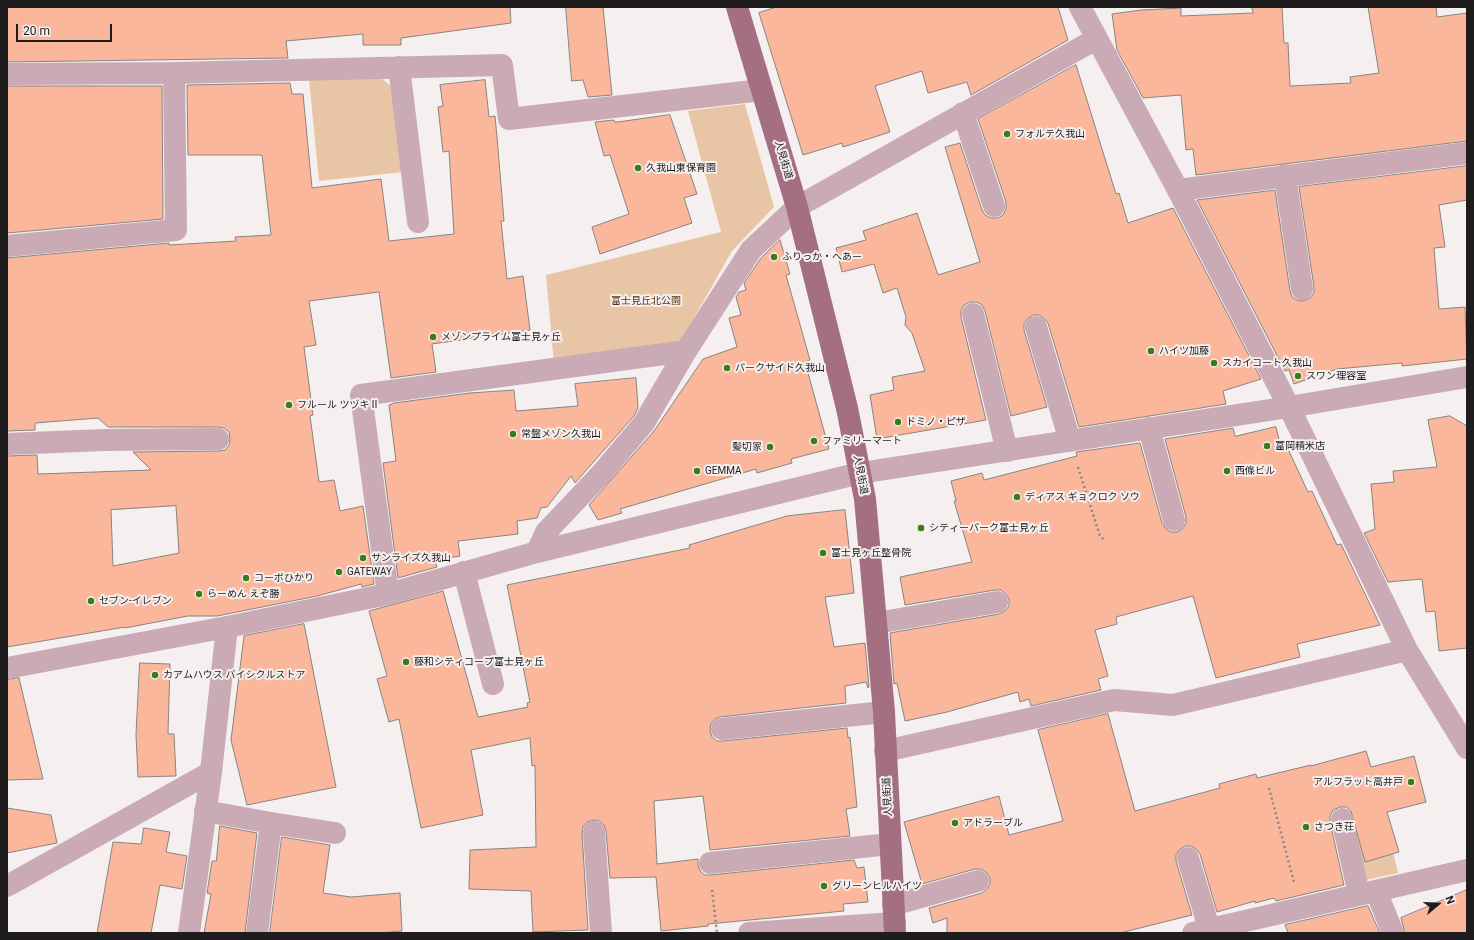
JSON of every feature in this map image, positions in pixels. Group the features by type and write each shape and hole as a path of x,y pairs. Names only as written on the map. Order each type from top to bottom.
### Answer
{"main road":[{"name":"人見街道","path":"740,8 762,90 797,207 845,401 860,472 870,534 884,712 894,920"}],"street":[{"path":"1083,7 1096,39 1124,86 1289,407 1407,650 1467,748"},
{"path":"537,552 546,532 601,474 644,423 686,351 751,250 797,207 1096,39"},
{"path":"7,74 174,74 502,64 509,119 762,90"},
{"path":"399,68 418,222"},
{"path":"7,246 176,230 174,74"},
{"path":"964,113 994,206"},
{"path":"1178,190 1285,175 1467,153"},
{"path":"1285,175 1302,289"},
{"path":"973,314 1008,451"},
{"path":"1036,327 1070,441"},
{"path":"388,594 361,395 686,351"},
{"path":"7,668 227,627 388,594 537,552 860,472 1008,451 1289,407 1467,377"},
{"path":"1149,428 1174,520"},
{"path":"7,444 104,440 218,439"},
{"path":"464,572 493,684"},
{"path":"877,623 997,602"},
{"path":"189,933 211,772 227,627"},
{"path":"885,751 1114,700 1173,705 1407,650"},
{"path":"722,729 884,712"},
{"path":"7,886 211,772"},
{"path":"205,811 335,833"},
{"path":"1342,819 1368,892 1393,933"},
{"path":"257,933 271,823"},
{"path":"594,832 602,933"},
{"path":"710,864 890,844"},
{"path":"1188,858 1201,930 1467,870"},
{"path":"750,933 894,920 978,881"}],"path":[{"path":"1070,441 1100,536 1105,541"},
{"path":"1269,788 1300,908"},
{"path":"710,864 717,933"}],"green space":[{"path":"378,75 395,90 403,172 319,181 309,79"},
{"name":"富士見丘北公園","path":"745,104 774,207 732,251 678,346 554,364 546,275 721,232 688,111"},
{"path":"1382,805 1398,873 1361,881 1345,813"}],"building":[{"path":"7,7 510,7 511,23 401,38 401,45 363,45 363,34 286,41 288,58 7,62"},
{"path":"566,7 603,7 612,95 588,97 583,80 572,81"},
{"path":"777,7 1058,7 1068,40 971,95 967,82 928,93 922,71 875,86 890,132 843,147 842,143 803,155 759,13"},
{"path":"1252,7 1282,7 1284,43 1288,43 1290,86 1351,83 1350,77 1379,73 1368,7 1436,7 1437,17 1467,13 1467,141 1196,175 1193,149 1186,150 1181,95 1143,98 1117,50 1112,14 1141,10 1181,8 1181,16 1253,13"},
{"path":"1076,65 1116,194 1119,193 1128,223 1173,208 1261,379 1223,391 1226,404 1079,427 1048,323 1039,315 1033,315 1027,319 1024,324 1024,330 1047,407 1011,416 985,311 982,305 977,302 970,302 964,305 961,311 961,317 986,420 877,439 870,395 894,390 892,377 925,371 912,333 905,325 906,317 897,288 883,293 874,264 842,272 836,248 866,240 863,231 917,213 938,275 980,262 945,147 960,143 982,210 985,215 991,218 998,218 1003,215 1006,209 1006,202 978,119"},
{"path":"485,80 489,117 495,116 504,221 501,221 507,279 523,276 530,330 432,344 436,372 391,378 379,292 309,301 316,345 304,347 313,415 310,416 319,482 334,480 340,511 363,506 374,584 362,587 361,584 317,596 217,616 188,616 7,647 7,456 37,455 38,474 151,470 133,452 218,451 225,450 229,445 230,439 229,432 224,428 218,427 108,427 98,418 35,423 35,430 7,431 7,258 169,243 169,245 236,241 235,237 271,235 262,155 188,155 187,85 290,83 292,94 303,94 312,188 381,179 389,241 454,234 449,151 443,152 438,107 443,106 440,85","holes":["176,506 179,553 113,566 111,510"]},
{"path":"7,86 162,86 163,219 7,233"},
{"path":"670,115 697,194 684,198 692,223 600,254 592,227 629,214 610,155 604,156 595,122 614,120 615,122"},
{"path":"1467,166 1467,200 1439,205 1445,247 1434,248 1439,309 1465,307 1467,359 1402,366 1402,363 1337,369 1294,384 1289,370 1285,371 1197,200 1275,190 1290,291 1292,297 1303,301 1310,298 1314,293 1314,287 1299,187"},
{"path":"780,240 790,274 786,275 810,360 805,362 829,449 791,459 792,463 757,473 756,469 620,509 622,513 598,520 589,505 654,431 703,359 737,347 729,318 741,315 736,297 739,292 746,290 744,283 761,258"},
{"path":"636,378 638,408 634,416 575,483 571,476 547,507 541,508 537,518 517,521 518,534 458,541 460,556 435,560 437,567 398,578 383,463 396,461 389,405 394,403 470,393 514,390 516,411 578,406 575,384"},
{"path":"1450,416 1467,426 1467,648 1439,651 1435,611 1426,612 1422,579 1388,582 1364,533 1375,529 1371,484 1394,482 1393,471 1437,467 1428,420"},
{"path":"1276,427 1281,448 1287,447 1308,492 1312,491 1337,545 1341,544 1380,625 1297,644 1300,657 1216,678 1193,596 1116,617 1117,624 1095,630 1108,676 1098,679 1101,690 1031,706 1029,699 1020,702 1018,692 947,712 905,721 897,683 894,684 890,633 999,614 1005,611 1009,606 1009,599 1001,590 905,605 900,577 972,562 954,501 956,501 951,481 982,473 984,480 1077,456 1076,452 1140,443 1162,523 1166,529 1171,532 1177,532 1183,528 1186,523 1186,517 1165,439 1233,428 1235,436"},
{"path":"845,510 854,593 825,597 834,647 865,643 869,687 868,688 866,682 845,686 846,703 720,717 715,719 711,724 710,730 712,737 717,741 723,741 847,728 848,738 850,737 857,807 846,809 850,836 710,850 703,796 654,801 657,864 698,859 700,871 705,875 711,875 854,860 857,868 864,867 868,902 843,904 844,911 708,924 708,926 661,931 656,877 610,878 606,831 604,825 599,821 594,820 587,822 583,827 582,833 588,930 533,932 531,891 469,889 470,850 536,847 535,765 532,766 530,738 471,750 483,815 421,828 399,719 389,722 377,679 387,676 369,611 443,591 478,717 528,707 527,703 530,702 507,585 690,548 689,545 787,516"},
{"path":"304,624 336,787 247,805 231,740 244,636"},
{"path":"140,663 170,664 168,734 174,734 176,776 138,777 136,735"},
{"path":"19,678 43,779 7,780 7,680"},
{"path":"1108,714 1135,811 1220,788 1219,784 1256,774 1257,778 1311,766 1366,751 1371,767 1414,756 1426,802 1387,812 1399,852 1365,862 1351,811 1346,807 1340,807 1333,810 1330,816 1330,822 1344,885 1276,901 1274,898 1255,903 1255,901 1217,912 1200,854 1191,846 1185,846 1179,850 1176,855 1176,861 1192,915 1120,933 947,933 947,918 933,923 929,908 982,893 990,884 990,878 986,872 981,869 975,869 922,884 904,822 999,796 1009,835 1063,821 1038,730"},
{"path":"7,808 51,815 57,843 7,853"},
{"path":"220,826 257,833 245,933 204,933 211,894 207,893 212,861 216,861"},
{"path":"144,828 170,832 166,852 187,856 182,889 160,885 151,933 97,933 113,842 141,844"},
{"path":"282,837 330,845 323,893 351,897 400,893 402,931 379,933 270,933"},
{"path":"1467,890 1467,933 1405,933 1401,918"},
{"path":"1368,906 1380,933 1288,933 1285,925"}],"place":[{"name":"フォルテ久我山","path":"1007,134"},
{"name":"久我山東保育園","path":"638,168"},
{"name":"ふりっか・へあー","path":"774,257"},
{"name":"メゾンプライム富士見ヶ丘","path":"433,337"},
{"name":"ハイツ加藤","path":"1151,351"},
{"name":"スカイコート久我山","path":"1214,363"},
{"name":"パークサイド久我山","path":"727,368"},
{"name":"スワン理容室","path":"1298,376"},
{"name":"フルール ツヅキⅡ","path":"289,405"},
{"name":"ドミノ・ピザ","path":"898,422"},
{"name":"常盤メゾン久我山","path":"513,434"},
{"name":"ファミリーマート","path":"814,441"},
{"name":"富岡精米店","path":"1267,446"},
{"name":"髪切家","path":"770,447"},
{"name":"GEMMA","path":"697,471"},
{"name":"西條ビル","path":"1227,471"},
{"name":"ディアス ギョクロク ソウ","path":"1017,497"},
{"name":"シティーパーク富士見ヶ丘","path":"921,528"},
{"name":"富士見ヶ丘整骨院","path":"823,553"},
{"name":"サンライズ久我山","path":"363,558"},
{"name":"GATEWAY","path":"339,572"},
{"name":"コーポひかり","path":"246,578"},
{"name":"らーめん えぞ勝","path":"199,594"},
{"name":"セブン-イレブン","path":"91,601"},
{"name":"藤和シティコープ富士見ヶ丘","path":"406,662"},
{"name":"カアムハウス バイシクルストア","path":"155,675"},
{"name":"アルフラット高井戸","path":"1411,782"},
{"name":"アドラーブル","path":"955,823"},
{"name":"さつき荘","path":"1306,827"},
{"name":"グリーンヒルハイツ","path":"824,886"}]}
